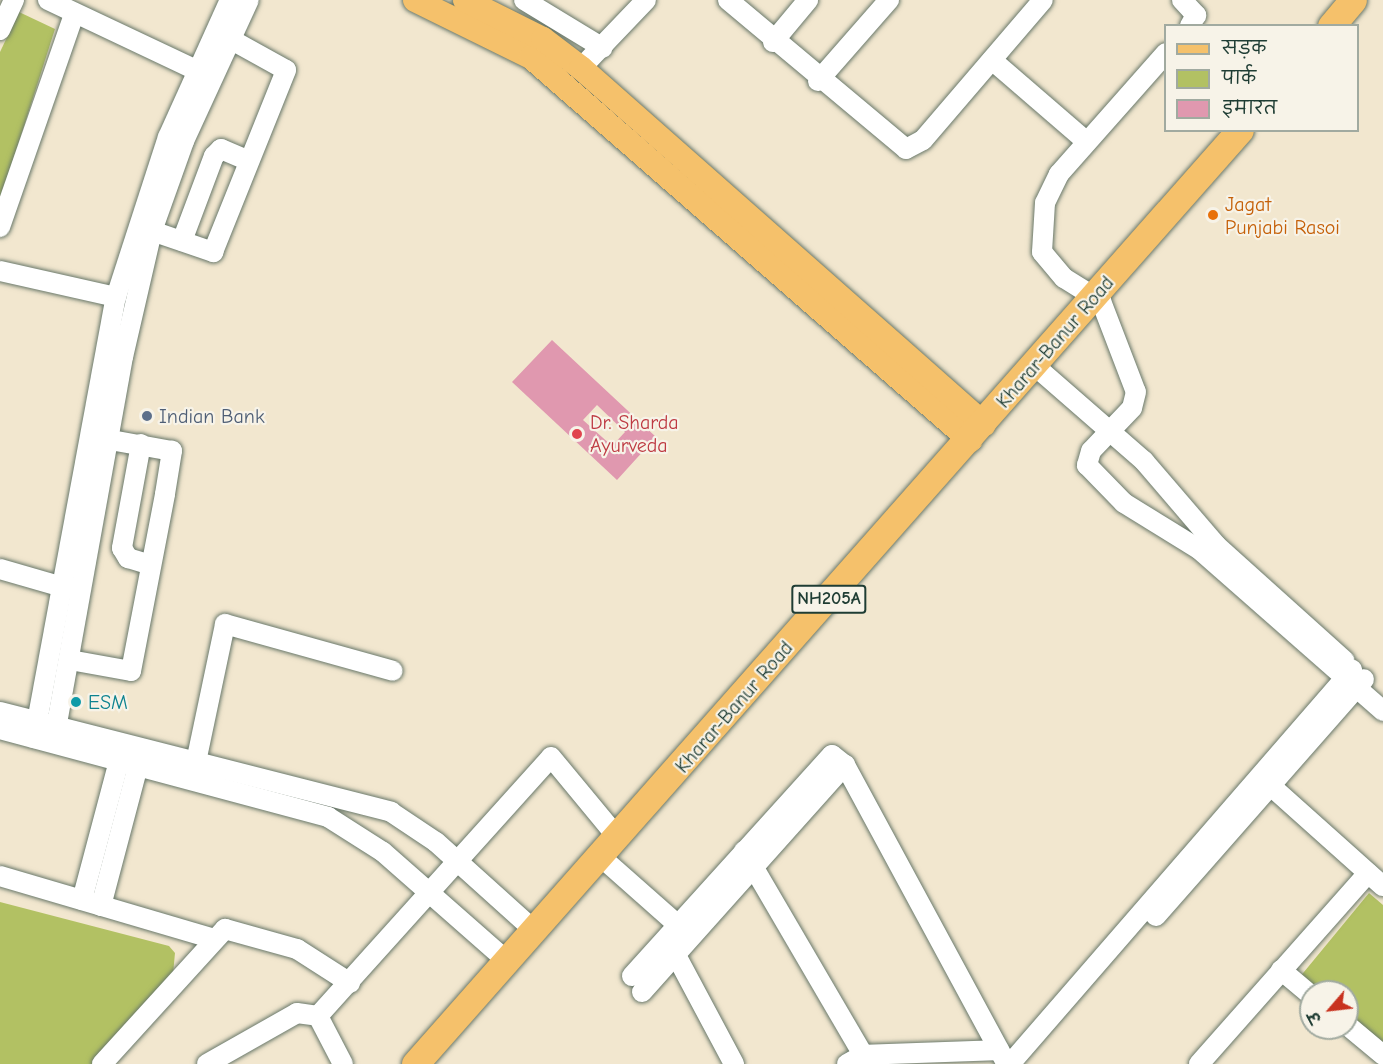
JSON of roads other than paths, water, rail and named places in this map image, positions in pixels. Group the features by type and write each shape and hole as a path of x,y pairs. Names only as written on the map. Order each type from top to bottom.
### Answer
{"highway":[{"name":"Kharar-Banur Road","path":"416,1064 610,848 1238,132"}],"main road":[{"path":"415,0 531,57 977,432"},
{"path":"465,0 543,39 581,68 977,432"}],"street":[{"path":"0,30 14,0"},
{"path":"48,0 196,70"},
{"path":"42,730 116,297 152,183 196,70 230,0"},
{"path":"42,730 70,660 110,440 152,231 184,141 249,0"},
{"path":"524,0 603,48"},
{"path":"581,68 603,48 646,0"},
{"path":"728,0 818,81 906,148 922,140 1043,0"},
{"path":"773,42 808,0"},
{"path":"818,81 889,0"},
{"path":"1182,0 1196,15 1191,24"},
{"path":"0,227 74,14"},
{"path":"152,231 213,252 247,160 286,70 230,39"},
{"path":"1164,55 1083,147 1045,203 1042,252 1064,278 1096,296 1106,309 1136,392 1132,408 1088,457 1100,482 1200,550 1354,678 1383,695"},
{"path":"988,64 1083,147"},
{"path":"182,241 214,156 221,149 247,160"},
{"path":"0,271 116,297"},
{"path":"1035,366 1144,461 1216,545 1354,678 1383,711"},
{"path":"70,660 132,671 172,451 110,440"},
{"path":"141,444 122,548 128,558 151,565"},
{"path":"0,569 66,588"},
{"path":"196,762 225,624 393,671"},
{"path":"1027,1064 1354,678"},
{"path":"0,712 128,763 328,817 430,891 507,961"},
{"path":"0,729 42,730 196,762 391,812 457,861 535,931"},
{"path":"318,1017 552,757 610,848 674,940 734,1064"},
{"path":"637,984 749,858 827,757 845,765 1005,1059"},
{"path":"92,903 128,763"},
{"path":"1265,781 1383,886"},
{"path":"749,858 855,1059 1005,1059 1265,781"},
{"path":"674,940 749,858"},
{"path":"1200,1064 1368,873"},
{"path":"0,876 211,938"},
{"path":"102,1064 211,938 232,929 285,944 350,983"},
{"path":"1281,970 1299,985"},
{"path":"207,1064 297,1013 318,1017"},
{"path":"318,1017 343,1064"},
{"path":"1359,1035 1383,1055"}],"place":[{"name":"Jagat Punjabi Rasoi","path":"1213,215"},
{"name":"Indian Bank","path":"147,416"},
{"name":"Dr. Sharda Ayurveda","path":"577,434"},
{"name":"ESM","path":"76,702"}]}
